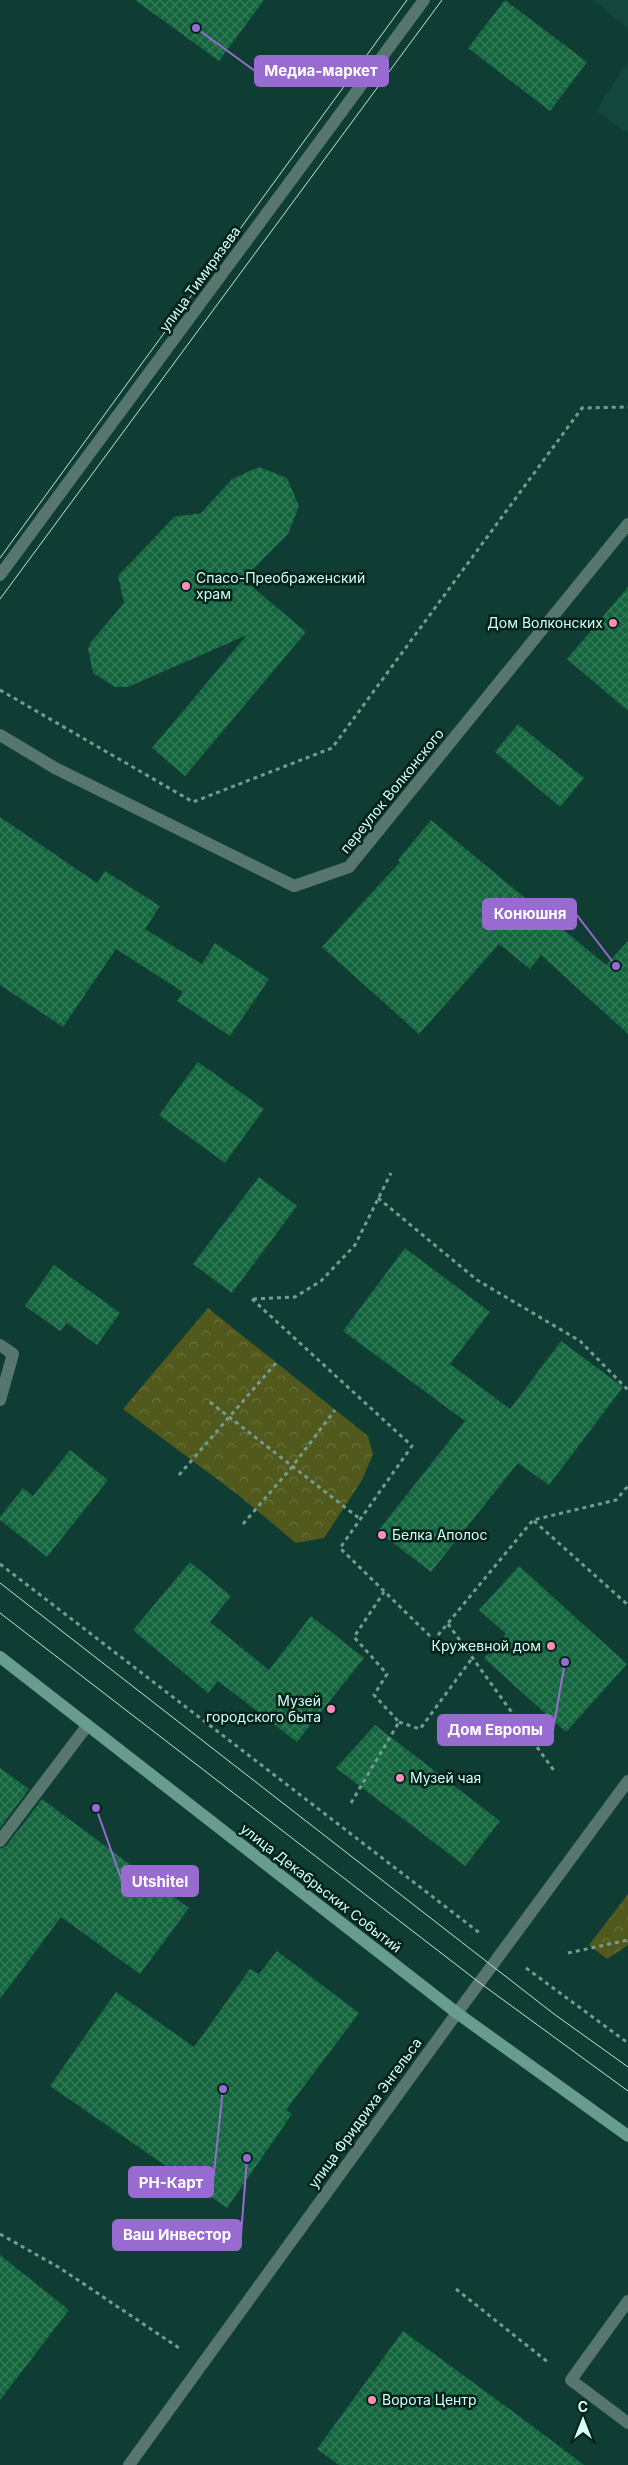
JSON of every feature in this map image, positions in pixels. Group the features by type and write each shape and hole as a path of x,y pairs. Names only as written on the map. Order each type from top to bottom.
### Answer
{"main road":[{"name":"улица Декабрьских Событий","path":"0,1658 457,2013 628,2136"}],"street":[{"name":"улица Тимирязева","path":"0,575 424,0"},
{"name":"переулок Волконского","path":"0,735 55,768 294,886 349,867 628,524"},
{"path":"0,1345 13,1354 0,1400"},
{"path":"0,1841 87,1726"},
{"name":"улица Фридриха Энгельса","path":"129,2465 628,1781"},
{"path":"628,2301 571,2380 628,2423"}],"path":[{"path":"0,690 193,802 332,748 582,408 628,407"},
{"path":"391,1173 355,1245 321,1281 295,1297 252,1299 412,1446 340,1548 434,1640 534,1520 616,1500 628,1486"},
{"path":"378,1198 477,1280 580,1341 628,1390"},
{"path":"179,1475 276,1363"},
{"path":"210,1402 360,1519"},
{"path":"243,1524 292,1467 335,1410"},
{"path":"534,1520 628,1605"},
{"path":"0,1564 503,1951 628,2043"},
{"path":"384,1592 354,1637 387,1674 374,1695 399,1722 420,1729 473,1657"},
{"path":"448,1624 556,1772"},
{"path":"351,1803 399,1722"},
{"path":"568,1954 628,1940"},
{"path":"0,2234 60,2268 203,2363"},
{"path":"456,2289 571,2380"}],"shaded area":[{"path":"593,0 628,0 628,29"},
{"path":"628,61 628,133 596,111"}],"green space":[{"path":"208,1308 368,1436 373,1454 362,1480 324,1538 296,1543 237,1494 123,1409"},
{"path":"628,1894 628,1945 607,1959 589,1945"}],"building":[{"path":"135,0 264,0 219,61"},
{"path":"505,0 587,62 550,111 468,48"},
{"name":"Спасо-Преображенский храм","path":"259,467 287,478 299,506 288,534 243,579 306,632 185,776 152,748 247,635 128,687 115,687 93,673 88,649 91,642 124,603 118,576 174,517 201,513 232,479"},
{"name":"Дом Волконских","path":"628,587 628,711 567,659"},
{"path":"518,724 584,778 560,807 495,752"},
{"path":"0,817 97,883 105,871 160,906 145,929 202,964 215,943 269,979 230,1036 177,1001 183,992 116,949 63,1027 0,985"},
{"path":"431,820 606,965 628,941 628,1034 541,955 530,969 499,944 419,1034 322,947 400,862 398,860"},
{"path":"198,1062 264,1109 225,1163 159,1115"},
{"path":"259,1177 297,1206 232,1293 193,1264"},
{"path":"405,1248 490,1312 450,1364 510,1409 561,1341 623,1387 549,1485 518,1463 431,1572 378,1531 465,1421 343,1331"},
{"path":"54,1265 120,1313 97,1345 67,1323 60,1331 25,1306"},
{"path":"70,1450 108,1480 47,1557 0,1520 0,1517 23,1488 33,1496"},
{"path":"190,1562 231,1596 210,1622 269,1670 311,1616 364,1658 297,1742 218,1681 208,1693 133,1630"},
{"name":"Кружевной дом","path":"519,1566 627,1664 566,1732 484,1658 506,1634 479,1610"},
{"path":"375,1725 500,1821 465,1866 336,1768"},
{"path":"0,1768 29,1789 0,1828"},
{"path":"42,1799 189,1908 140,1974 61,1917 0,1999 0,1849 6,1846"},
{"path":"277,1951 359,2013 286,2110 292,2114 227,2208 50,2086 116,1992 194,2047 250,1969 259,1974"},
{"path":"0,2255 69,2310 0,2400"},
{"path":"403,2331 584,2465 339,2465 317,2449"}],"tram line":[{"path":"0,558 407,0"},
{"path":"0,599 442,0"},
{"path":"0,1583 554,2014 628,2067"},
{"path":"0,1613 480,1983 628,2091"}],"place":[{"name":"Медиа-маркет","path":"196,28"},
{"name":"Спасо-Преображенский храм","path":"186,586"},
{"name":"Дом Волконских","path":"613,623"},
{"name":"Конюшня","path":"616,966"},
{"name":"Белка Аполос","path":"382,1535"},
{"name":"Кружевной дом","path":"551,1646"},
{"name":"Дом Европы","path":"565,1662"},
{"name":"Музей городского быта","path":"331,1709"},
{"name":"Музей чая","path":"400,1778"},
{"name":"Utshitel","path":"96,1808"},
{"name":"РН-Карт","path":"223,2089"},
{"name":"Ваш Инвестор","path":"247,2158"},
{"name":"Ворота Центр","path":"372,2400"}]}
